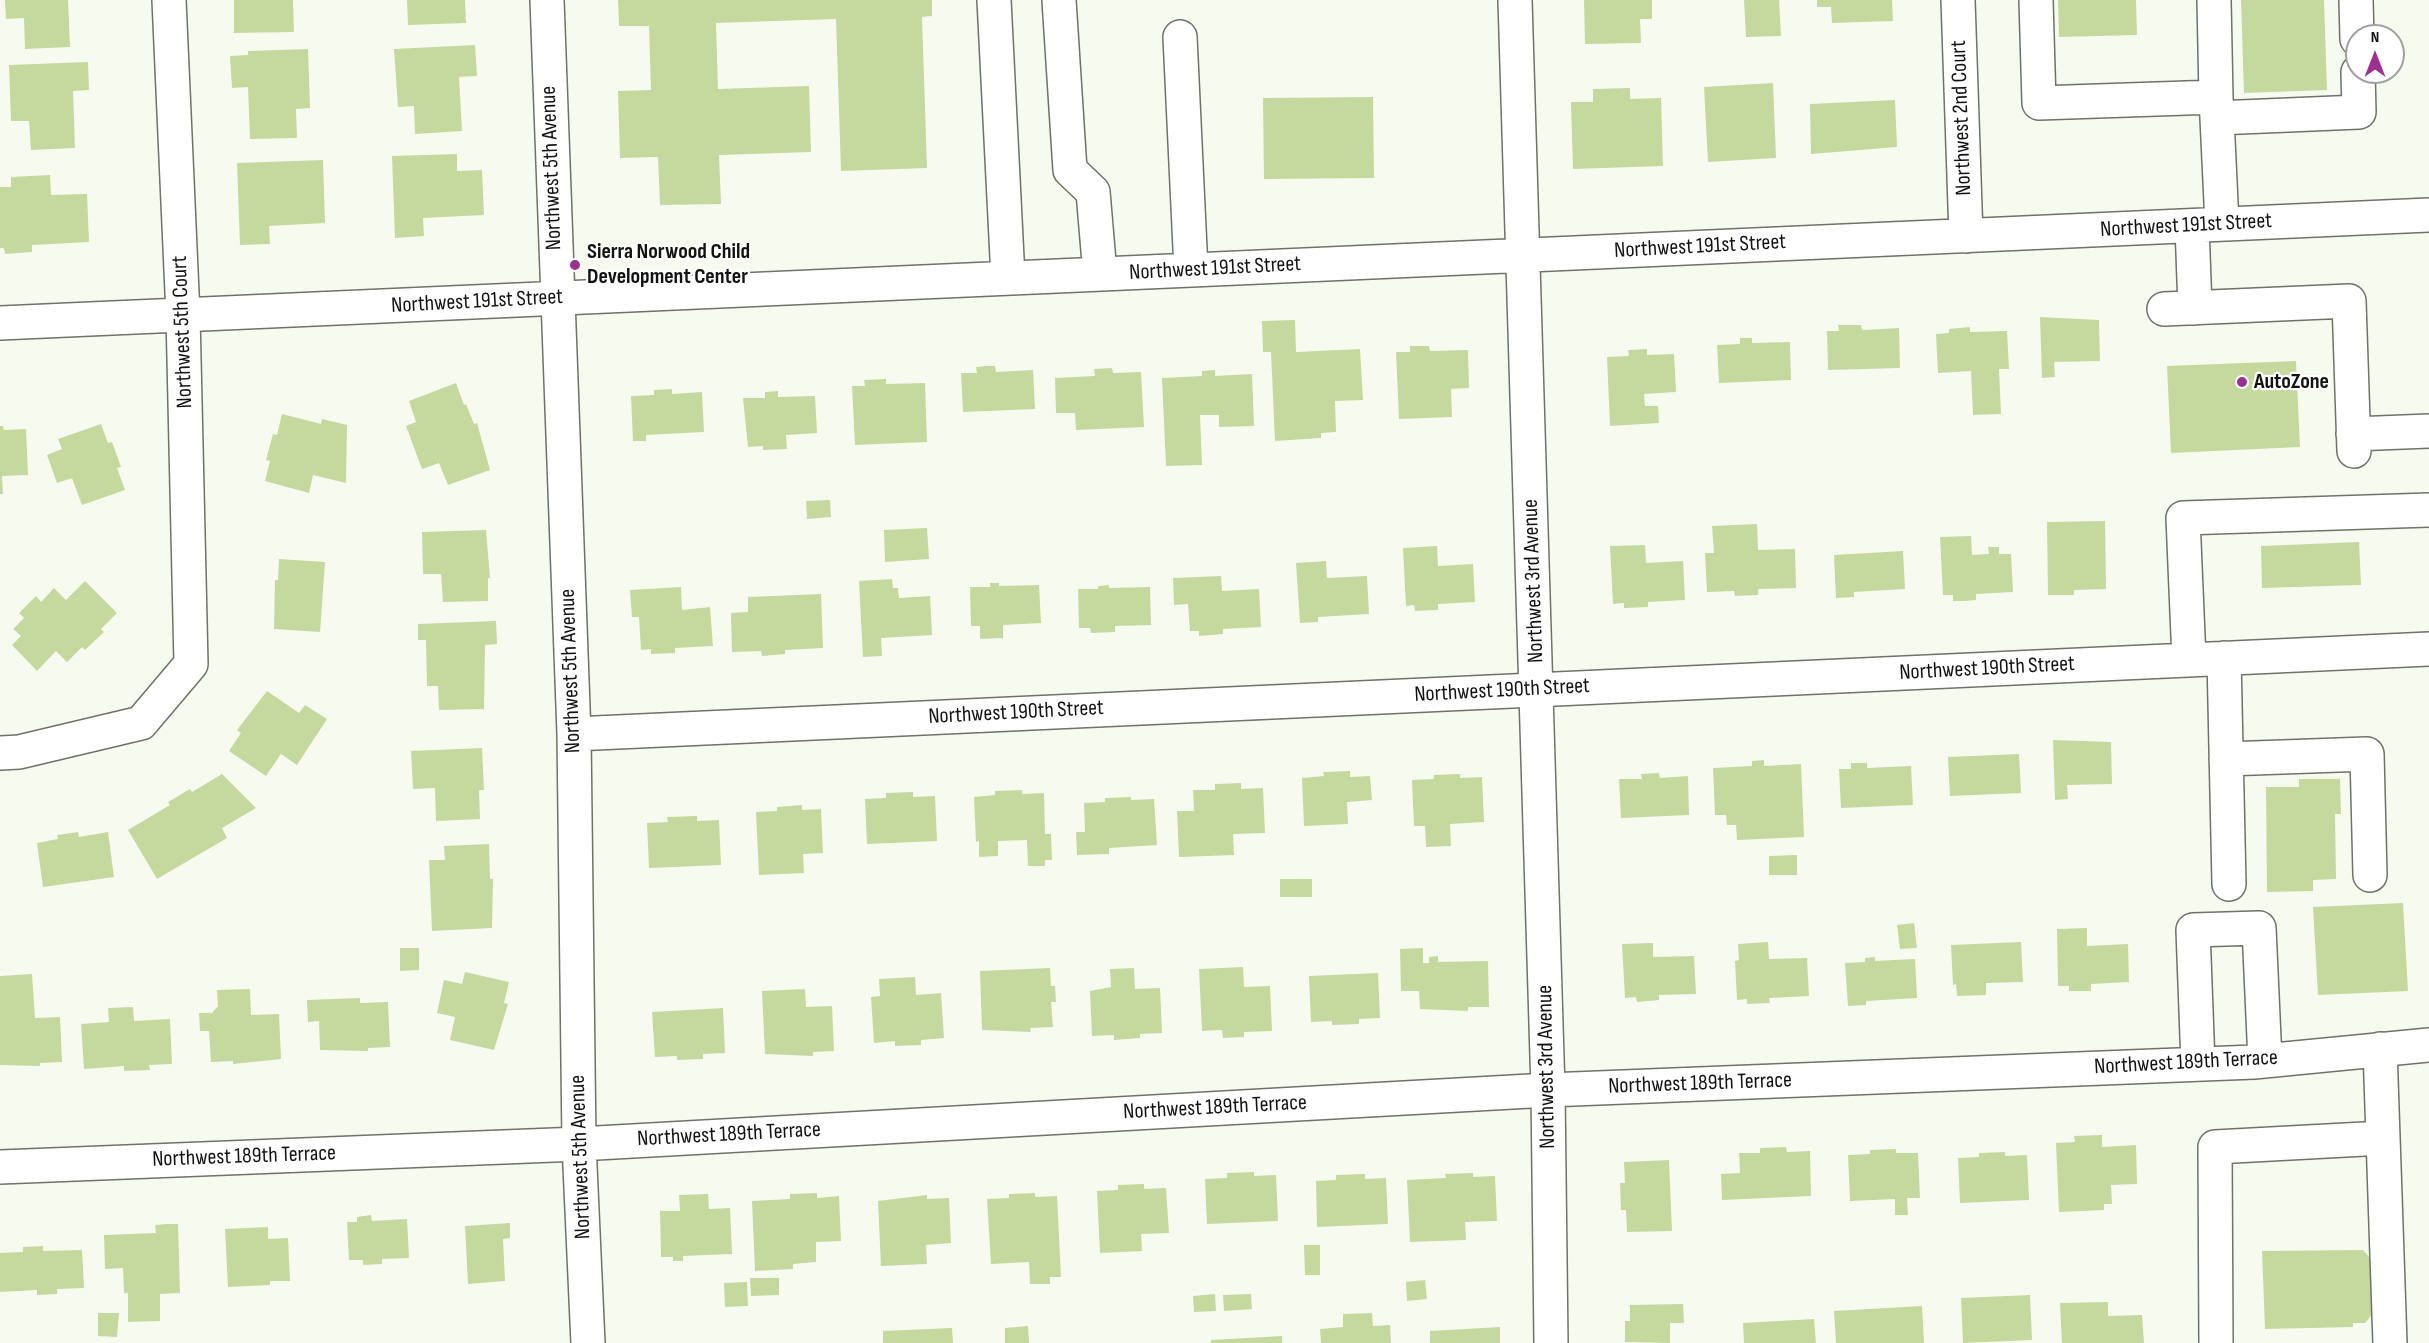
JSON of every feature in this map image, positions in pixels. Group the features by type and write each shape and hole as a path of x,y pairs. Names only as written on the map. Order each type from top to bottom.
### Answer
{"street":[{"name":"Northwest 5th Court","path":"0,753 19,752 141,723 191,664 183,315 169,0"},
{"name":"Northwest 5th Avenue","path":"547,0 574,734 579,1144 588,1343"},
{"path":"994,0 1008,278"},
{"path":"1059,0 1070,170 1093,192 1100,274"},
{"name":"Northwest 3rd Avenue","path":"1515,0 1548,1090 1551,1343"},
{"name":"Northwest 2nd Court","path":"1958,0 1966,236"},
{"path":"2036,0 2039,103 2359,112 2358,84"},
{"path":"2214,0 2216,107 2207,225 2180,308 2349,301 2354,442 2429,431"},
{"path":"2356,0 2357,24"},
{"path":"1180,38 1191,270"},
{"name":"Northwest 191st Street","path":"0,323 2429,215"},
{"path":"2189,660 2183,518 2429,510"},
{"name":"Northwest 190th Street","path":"574,734 2429,649"},
{"path":"2224,658 2229,884"},
{"path":"2226,759 2367,754 2370,875"},
{"path":"2198,1064 2193,930 2259,928 2265,1061"},
{"name":"Northwest 189th Terrace","path":"0,1167 579,1144 1548,1090 2265,1061 2429,1045"},
{"path":"2380,1049 2390,1343 2382,1343"},
{"path":"2216,1343 2215,1147 2383,1138"}],"building":[{"path":"5,0 68,0 70,47 25,49 24,18 6,19"},
{"path":"234,0 293,0 294,32 234,33"},
{"path":"407,0 465,0 466,23 408,25"},
{"path":"618,0 932,0 932,16 922,17 927,168 841,171 836,19 716,23 718,89 809,86 811,152 719,155 721,204 660,205 658,157 620,158 618,91 651,90 649,26 619,26"},
{"path":"1584,0 1652,0 1652,19 1640,19 1641,43 1585,44"},
{"path":"1744,0 1779,0 1781,36 1746,37"},
{"path":"1817,0 1892,0 1893,21 1832,23 1831,7 1817,7"},
{"path":"2058,0 2136,0 2137,35 2059,37"},
{"path":"2241,0 2324,0 2327,90 2244,93"},
{"path":"475,45 477,76 459,77 462,131 415,134 414,106 398,107 394,49"},
{"path":"308,49 310,108 296,109 297,138 250,139 248,87 232,88 230,56 248,55 248,51"},
{"path":"88,62 89,90 73,91 75,148 31,150 29,121 11,121 9,65"},
{"path":"1773,83 1776,158 1708,162 1704,87"},
{"path":"1630,88 1630,99 1661,98 1663,166 1573,169 1571,102 1593,102 1593,89"},
{"path":"1373,97 1374,178 1264,179 1263,98"},
{"path":"1895,100 1897,147 1811,154 1810,104"},
{"path":"457,154 457,171 482,170 484,215 423,218 424,236 395,238 392,156"},
{"path":"323,160 325,223 269,226 270,244 240,245 237,163"},
{"path":"50,175 51,195 87,194 89,242 32,245 32,252 5,254 4,248 0,248 0,187 11,187 11,177"},
{"path":"2040,317 2099,320 2100,361 2054,362 2055,377 2042,378"},
{"path":"1295,320 1296,352 1360,349 1363,400 1335,401 1336,432 1321,433 1321,438 1275,441 1271,352 1263,352 1262,321"},
{"path":"1838,325 1861,325 1862,330 1899,328 1900,368 1828,370 1827,331 1839,331"},
{"path":"1970,327 1970,332 2007,331 2009,369 1999,369 2001,414 1973,415 1971,371 1938,373 1936,334 1949,333 1949,329"},
{"path":"1740,338 1752,338 1752,343 1790,342 1791,380 1719,383 1717,345 1740,344"},
{"path":"1410,346 1429,346 1430,351 1468,350 1469,388 1451,389 1452,417 1399,419 1396,352 1410,352"},
{"path":"1647,349 1647,355 1674,354 1676,392 1644,394 1645,406 1658,406 1659,423 1610,426 1607,357 1629,356 1628,350"},
{"path":"2296,361 2300,447 2171,453 2167,366"},
{"path":"995,366 996,372 1033,370 1035,409 963,412 961,373 977,373 976,367"},
{"path":"1112,368 1113,373 1141,372 1144,427 1076,430 1075,413 1056,413 1055,378 1095,376 1094,369"},
{"path":"1215,370 1215,376 1252,374 1254,426 1219,427 1219,415 1200,415 1202,465 1166,466 1162,378 1202,376 1202,371"},
{"path":"886,379 886,384 925,383 927,442 855,445 852,386 865,386 864,380"},
{"path":"456,383 464,405 466,404 474,424 477,423 490,470 448,485 439,463 422,469 406,426 416,422 409,401"},
{"path":"672,389 672,394 702,392 704,432 646,435 646,441 633,441 631,396 654,395 654,390"},
{"path":"778,391 778,397 815,396 817,433 786,435 787,449 763,450 763,446 748,447 743,398 765,398 765,392"},
{"path":"282,414 321,424 322,419 347,425 346,483 313,475 309,493 265,481 270,461 266,460 273,434 277,435"},
{"path":"101,424 108,443 112,442 121,467 117,468 125,490 82,505 72,478 57,483 47,455 62,449 58,439"},
{"path":"0,426 3,426 4,430 26,429 28,475 2,476 3,494 0,494"},
{"path":"830,500 831,517 807,519 806,501"},
{"path":"2105,521 2106,589 2074,590 2074,595 2048,595 2047,522"},
{"path":"1757,524 1758,550 1795,549 1796,588 1758,589 1758,595 1735,596 1734,591 1707,592 1705,553 1714,553 1712,526"},
{"path":"927,528 929,559 885,562 884,530"},
{"path":"486,530 490,578 488,578 488,601 443,602 441,574 423,574 422,532"},
{"path":"1971,536 1972,555 1989,554 1988,547 1999,547 1999,554 2011,554 2013,592 1976,594 1976,600 1965,601 1953,601 1953,595 1943,595 1940,537"},
{"path":"2359,542 2361,585 2262,588 2261,546"},
{"path":"1645,545 1646,563 1683,561 1685,600 1648,602 1648,607 1624,608 1624,603 1613,604 1610,546"},
{"path":"1437,546 1438,566 1473,564 1475,602 1438,604 1438,610 1415,611 1414,605 1406,606 1403,548"},
{"path":"1903,551 1905,589 1854,592 1854,597 1836,598 1834,555"},
{"path":"279,559 325,562 320,632 274,629 275,580 278,580"},
{"path":"1326,561 1327,578 1367,576 1369,614 1318,617 1318,622 1300,623 1296,563"},
{"path":"1221,576 1222,591 1259,589 1261,627 1223,629 1223,634 1199,636 1199,631 1190,631 1188,604 1174,605 1173,578"},
{"path":"892,579 893,588 898,588 899,598 930,596 932,635 881,638 882,656 863,657 859,581"},
{"path":"85,581 117,613 101,629 104,632 85,650 82,647 67,662 56,651 37,671 12,645 21,636 13,629 24,618 19,613 36,596 41,602 54,588 66,600"},
{"path":"990,583 999,583 999,586 1039,585 1041,623 1003,625 1003,638 980,639 980,626 971,626 970,587 990,587"},
{"path":"1109,585 1109,588 1150,587 1151,625 1115,626 1115,632 1091,633 1090,628 1079,628 1078,589 1098,589 1098,586"},
{"path":"681,587 682,610 710,607 713,646 675,648 675,653 651,654 651,649 641,650 639,617 632,617 630,590"},
{"path":"821,594 823,648 785,650 785,654 762,656 761,651 732,652 731,613 748,612 748,597"},
{"path":"496,621 497,644 485,645 484,709 439,710 438,686 427,686 426,640 418,640 418,624"},
{"path":"267,691 299,713 305,705 327,719 297,765 281,754 266,776 229,751 241,733 237,730"},
{"path":"2053,740 2111,742 2112,784 2067,785 2068,799 2055,800"},
{"path":"482,748 484,790 479,790 480,819 436,821 435,788 413,789 411,751"},
{"path":"2019,754 2021,793 1950,796 1948,757"},
{"path":"1764,760 1764,766 1801,764 1804,837 1737,840 1736,825 1727,825 1726,815 1715,815 1713,768 1752,766 1752,761"},
{"path":"1851,763 1867,763 1867,768 1911,766 1913,805 1841,808 1839,769 1851,769"},
{"path":"1350,771 1350,777 1370,776 1372,800 1347,802 1348,824 1304,826 1302,778 1324,776 1323,772"},
{"path":"1659,773 1660,778 1688,776 1689,815 1621,818 1619,779 1642,779 1641,774"},
{"path":"222,774 256,808 222,828 227,838 157,879 128,830 170,805 168,802 190,789 192,792"},
{"path":"1460,774 1460,778 1482,777 1484,822 1450,824 1451,846 1426,847 1425,826 1414,826 1412,780 1434,779 1434,775"},
{"path":"2299,779 2340,779 2341,814 2335,814 2336,879 2313,880 2313,891 2267,892 2266,787 2299,787"},
{"path":"1241,783 1241,789 1263,788 1265,833 1233,834 1234,855 1179,857 1177,811 1194,811 1193,790 1215,790 1215,784"},
{"path":"1022,790 1022,794 1044,793 1045,834 1051,834 1052,860 1045,860 1045,866 1028,866 1027,840 998,841 998,856 979,857 974,797 995,795 995,791"},
{"path":"913,792 913,797 935,796 937,841 867,844 865,799 886,798 886,793"},
{"path":"1131,797 1131,800 1154,799 1157,845 1109,848 1109,854 1077,855 1076,832 1085,832 1084,803 1105,802 1105,798"},
{"path":"802,805 802,810 821,809 823,853 803,854 804,873 759,875 756,812 777,811 777,807"},
{"path":"697,816 697,821 719,820 721,865 649,868 647,823 668,822 667,817"},
{"path":"78,832 79,837 108,832 114,877 43,887 37,843 58,839 57,835"},
{"path":"489,844 490,879 493,879 492,928 432,931 429,860 445,860 444,846"},
{"path":"1797,855 1797,875 1769,875 1769,856"},
{"path":"1280,879 1312,879 1312,897 1280,897"},
{"path":"2403,903 2408,991 2318,995 2313,907"},
{"path":"1914,923 1917,948 1900,949 1897,925"},
{"path":"2087,928 2087,946 2128,944 2129,982 2091,984 2091,991 2069,991 2069,986 2058,986 2057,929"},
{"path":"1768,942 1769,959 1807,958 1809,996 1769,998 1770,1003 1747,1004 1747,999 1737,1000 1735,961 1739,960 1738,944"},
{"path":"2021,942 2023,982 1986,983 1986,995 1957,996 1956,984 1953,985 1951,945"},
{"path":"1653,943 1653,957 1694,956 1696,994 1659,995 1659,1000 1637,1002 1636,997 1625,998 1622,944"},
{"path":"400,948 419,948 419,970 400,971"},
{"path":"1423,948 1423,963 1429,963 1429,957 1438,956 1438,962 1488,961 1489,1007 1468,1007 1468,1011 1420,1009 1419,991 1401,991 1400,949"},
{"path":"1875,957 1875,961 1915,959 1917,998 1866,1001 1866,1005 1848,1006 1845,963 1865,962 1865,958"},
{"path":"1243,967 1244,987 1270,986 1272,1031 1244,1032 1244,1037 1223,1038 1222,1030 1202,1031 1199,969"},
{"path":"1050,968 1051,986 1055,986 1056,1002 1051,1002 1053,1027 1030,1028 1031,1032 982,1030 980,971"},
{"path":"1134,968 1135,989 1160,988 1162,1033 1140,1034 1140,1038 1114,1040 1114,1035 1092,1036 1090,991 1111,987 1110,969"},
{"path":"465,972 509,982 504,1003 508,1004 494,1050 450,1040 455,1017 437,1013 444,980 462,984"},
{"path":"1378,973 1380,1018 1359,1019 1359,1024 1332,1025 1332,1021 1311,1022 1309,976"},
{"path":"32,974 35,1018 60,1017 62,1062 40,1063 40,1066 0,1065 0,976"},
{"path":"915,977 916,995 941,993 944,1038 921,1040 921,1045 895,1046 895,1041 874,1043 871,997 880,996 879,979"},
{"path":"250,989 251,1015 279,1014 281,1059 233,1064 233,1061 211,1062 209,1031 200,1031 199,1013 212,1013 218,1006 217,990"},
{"path":"805,989 806,1007 832,1006 834,1051 813,1052 813,1056 765,1054 762,991"},
{"path":"360,998 360,1003 388,1002 390,1047 368,1048 368,1051 320,1050 319,1021 308,1022 307,1000"},
{"path":"133,1007 134,1021 170,1019 172,1064 149,1065 150,1070 124,1071 124,1066 84,1069 81,1024 109,1022 108,1008"},
{"path":"723,1008 725,1053 703,1054 703,1059 677,1060 677,1056 655,1057 652,1012"},
{"path":"2102,1135 2102,1147 2136,1145 2137,1184 2111,1185 2112,1204 2104,1204 2104,1210 2059,1212 2056,1143 2075,1142 2074,1136"},
{"path":"1786,1147 1787,1152 1810,1151 1811,1196 1722,1200 1721,1174 1740,1173 1739,1153 1760,1153 1760,1148"},
{"path":"1896,1149 1896,1153 1918,1153 1920,1198 1907,1198 1908,1215 1895,1215 1895,1199 1850,1201 1848,1155 1870,1154 1870,1150"},
{"path":"2005,1152 2005,1156 2027,1155 2029,1200 1960,1203 1958,1158 1979,1157 1979,1153"},
{"path":"1669,1160 1672,1231 1627,1232 1626,1210 1621,1210 1620,1183 1625,1183 1624,1162"},
{"path":"1254,1172 1254,1176 1276,1175 1278,1221 1207,1224 1205,1179 1227,1178 1227,1173"},
{"path":"1473,1173 1473,1177 1495,1176 1497,1221 1465,1222 1466,1240 1410,1242 1407,1180 1446,1178 1445,1174"},
{"path":"1365,1174 1365,1179 1386,1178 1388,1224 1317,1227 1316,1181 1336,1180 1336,1175"},
{"path":"1144,1184 1144,1189 1166,1188 1169,1233 1141,1234 1142,1251 1100,1253 1097,1191 1118,1190 1118,1185"},
{"path":"817,1193 817,1198 839,1196 841,1241 816,1242 816,1262 793,1264 793,1269 755,1271 752,1201 790,1199 790,1194"},
{"path":"1035,1193 1035,1197 1057,1196 1061,1277 1050,1277 1050,1284 1030,1284 1029,1262 991,1264 987,1199 1009,1198 1009,1194"},
{"path":"708,1194 709,1209 730,1208 732,1254 683,1256 683,1261 673,1261 673,1257 661,1257 660,1211 680,1211 679,1195"},
{"path":"927,1195 927,1199 949,1198 951,1243 926,1245 927,1264 881,1266 878,1201"},
{"path":"371,1215 372,1221 407,1219 409,1258 382,1259 382,1264 363,1265 363,1260 349,1260 347,1222 357,1222 357,1217"},
{"path":"510,1223 510,1238 503,1239 505,1281 468,1284 465,1226"},
{"path":"178,1224 180,1293 160,1294 160,1321 128,1322 128,1293 124,1293 123,1268 105,1269 104,1235 156,1233 155,1225"},
{"path":"268,1227 268,1239 288,1238 290,1281 270,1281 270,1285 228,1287 225,1229"},
{"path":"1304,1245 1320,1245 1320,1275 1305,1275"},
{"path":"43,1246 43,1251 82,1250 84,1288 57,1289 57,1294 37,1295 37,1290 0,1292 0,1253 23,1252 23,1247"},
{"path":"2363,1250 2377,1266 2378,1307 2365,1323 2353,1323 2353,1327 2265,1329 2262,1251"},
{"path":"750,1278 779,1278 779,1295 751,1296"},
{"path":"1425,1280 1427,1299 1407,1301 1406,1282"},
{"path":"747,1282 748,1306 725,1307 724,1283"},
{"path":"1215,1294 1216,1311 1194,1312 1193,1296"},
{"path":"1251,1294 1252,1309 1224,1311 1223,1295"},
{"path":"2030,1295 2032,1340 1963,1343 1961,1298"},
{"path":"2108,1302 2108,1316 2142,1315 2144,1343 2062,1343 2060,1303"},
{"path":"1683,1304 1684,1323 1670,1323 1670,1343 1625,1342 1625,1321 1630,1321 1630,1305"},
{"path":"1922,1306 1924,1343 1836,1343 1834,1311"},
{"path":"98,1313 119,1313 117,1337 98,1336"},
{"path":"1372,1313 1373,1326 1390,1325 1391,1343 1321,1343 1320,1329 1343,1327 1343,1314"},
{"path":"1814,1319 1816,1343 1744,1343 1743,1323"},
{"path":"1028,1326 1029,1343 1005,1343 1005,1328"},
{"path":"1500,1327 1500,1343 1430,1343 1430,1331"},
{"path":"952,1328 953,1343 883,1343 883,1331"},
{"path":"1282,1336 1282,1343 1211,1343 1211,1340"}],"place":[{"name":"Sierra Norwood Child Development Center","path":"575,265"},
{"name":"AutoZone","path":"2242,382"}]}
